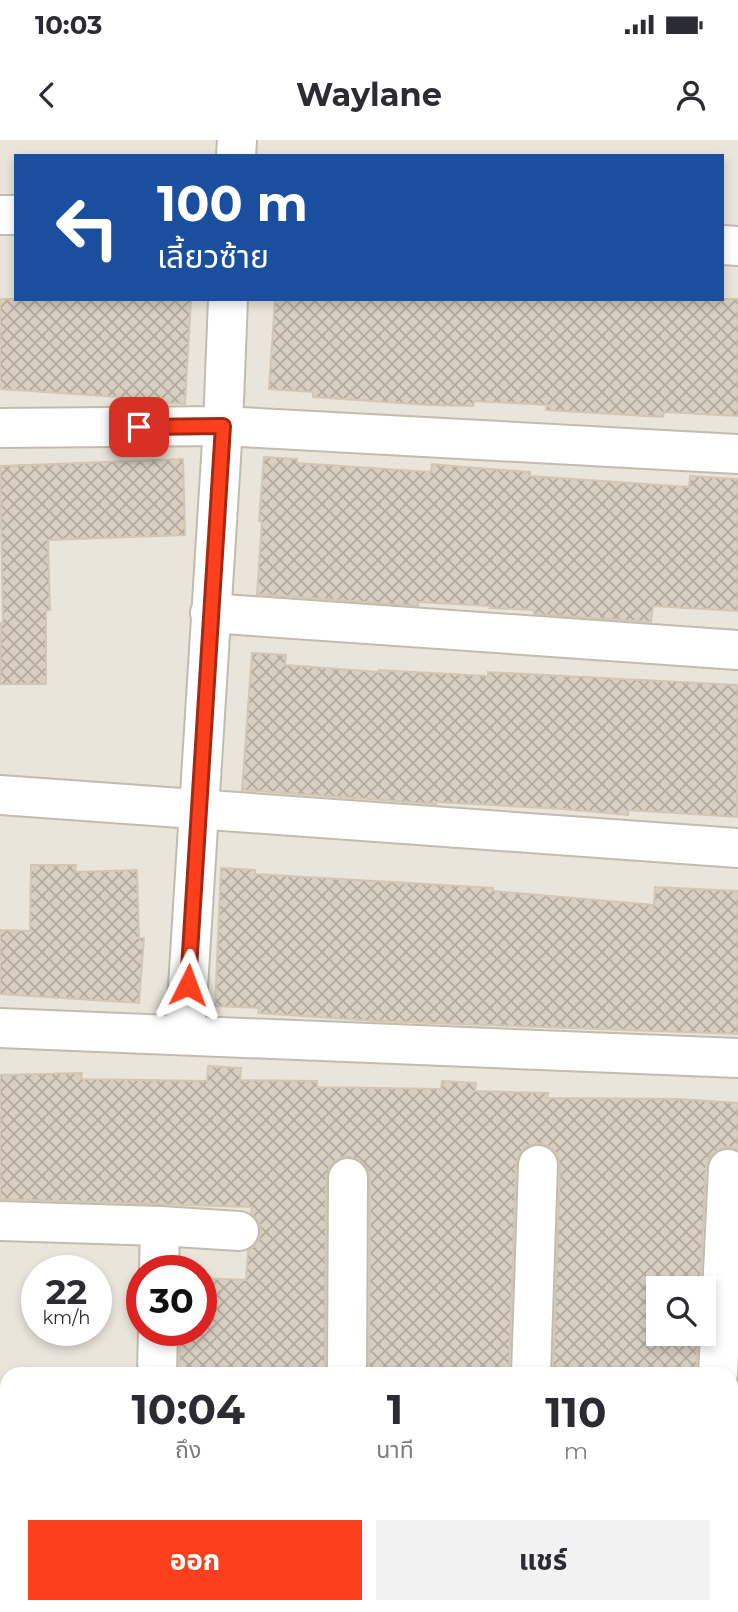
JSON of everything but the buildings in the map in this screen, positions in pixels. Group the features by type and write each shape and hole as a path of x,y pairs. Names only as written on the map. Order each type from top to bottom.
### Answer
{"street":[{"path":"185,1035 223,426 228,301"},
{"path":"0,428 223,426 738,454"},
{"path":"210,613 738,650"},
{"path":"0,796 738,848"},
{"path":"0,1028 738,1058"},
{"path":"531,1367 538,1165"},
{"path":"718,1367 728,1169"},
{"path":"347,1367 348,1178"},
{"path":"0,1221 239,1231"},
{"path":"159,1255 160,1226"},
{"path":"157,1367 158,1346"}],"shaded area":[{"path":"0,140 738,140 738,1367 0,1367"}],"route":[{"path":"139,427 223,426 188,985"}]}
